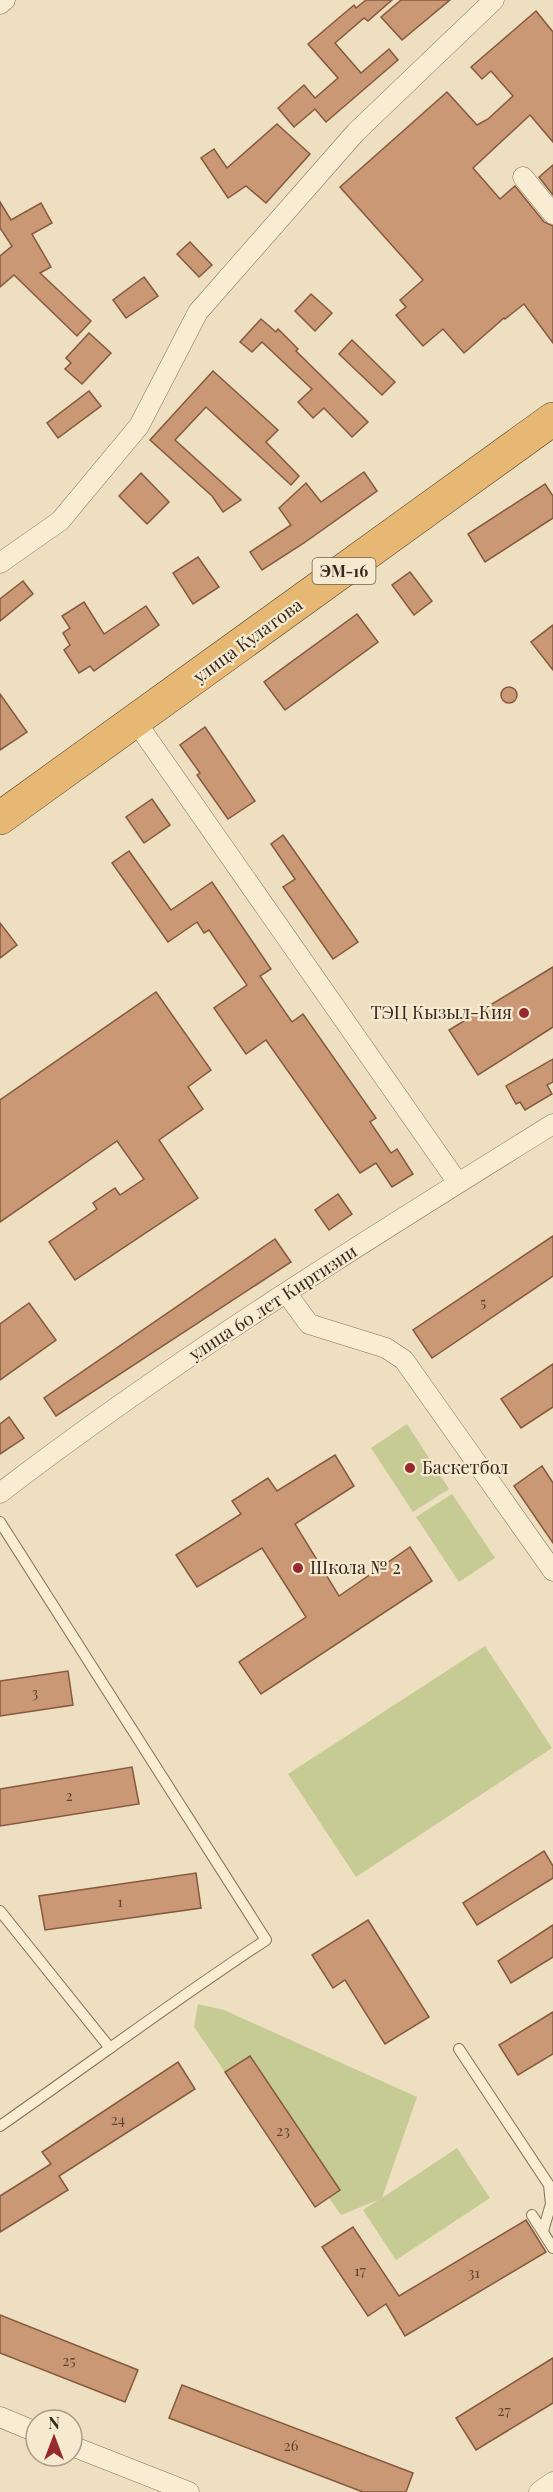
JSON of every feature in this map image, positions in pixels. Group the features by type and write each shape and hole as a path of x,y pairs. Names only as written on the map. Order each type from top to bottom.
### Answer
{"highway":[{"name":"улица Кулатова","path":"0,818 553,419"}],"street":[{"path":"0,4 5,0"},
{"path":"0,563 60,521 139,426 198,312 356,132 494,0"},
{"path":"523,177 553,214"},
{"path":"136,722 458,1184"},
{"name":"улица 60 лет Киргизии","path":"0,1493 102,1417 286,1294 553,1124"},
{"path":"286,1294 309,1324 386,1348 404,1360 553,1571"},
{"path":"0,2417 24,2427"},
{"path":"84,2451 189,2492"},
{"path":"539,2492 553,2482"}],"lane":[{"path":"0,1522 266,1940 191,1989 165,2011 0,2127"},
{"path":"0,1911 110,2049"},
{"path":"459,2049 549,2185 551,2204 543,2231"},
{"path":"532,2215 553,2248"}],"green space":[{"name":"Баскетбол","path":"407,1424 449,1489 413,1512 371,1448"},
{"name":"Баскетбол","path":"452,1494 495,1558 459,1582 416,1517"},
{"path":"485,1646 552,1748 356,1877 288,1774"},
{"path":"198,2004 224,2010 417,2097 382,2198 457,2148 490,2198 396,2260 363,2210 378,2200 341,2215 329,2198 340,2190 251,2056 225,2072 194,2027"}],"building":[{"path":"366,0 392,0 368,21 364,18 335,43 361,73 389,49 398,60 326,122 315,109 294,127 278,108 304,85 315,98 338,78 308,44 354,5 356,8"},
{"path":"401,0 450,0 402,40 381,17"},
{"path":"536,11 553,32 553,142 530,115 473,168 500,199 515,186 544,222 553,226 553,343 524,304 504,318 464,353 443,329 423,346 396,315 406,307 400,300 423,280 340,187 447,92 477,125 488,119 513,96 491,71 482,79 471,67"},
{"path":"277,124 310,154 266,203 246,186 228,198 201,158 214,149 227,168"},
{"path":"553,165 553,195 539,177"},
{"path":"0,202 11,220 41,203 52,223 32,234 51,267 40,273 91,321 77,336 14,275 0,287 0,256 12,246 0,228"},
{"path":"190,242 212,265 199,277 177,254"},
{"path":"144,277 158,296 126,318 113,300"},
{"path":"311,294 332,313 315,331 295,311"},
{"path":"261,319 276,332 278,329 298,349 296,351 368,422 352,437 324,408 313,418 298,402 312,389 262,342 252,352 240,342"},
{"path":"89,333 111,353 82,384 65,369 71,363 66,358"},
{"path":"352,340 395,382 382,395 339,354"},
{"path":"213,371 278,430 266,442 299,476 291,485 206,407 175,440 241,500 223,512 212,496 150,440"},
{"path":"89,391 101,406 58,438 47,423"},
{"path":"364,472 377,491 262,570 250,552 291,525 279,508 306,483 321,502"},
{"path":"141,473 169,502 147,524 119,496"},
{"path":"545,484 553,496 553,518 485,562 468,534"},
{"path":"198,557 219,587 193,604 173,573"},
{"path":"410,572 432,601 414,615 392,585"},
{"path":"23,581 33,594 0,621 0,599"},
{"path":"84,602 104,634 146,606 159,625 94,671 90,666 79,673 64,650 70,645 63,633 70,628 62,616"},
{"path":"357,614 378,642 285,710 264,682"},
{"path":"553,625 553,670 531,642"},
{"path":"509,687 515,689 517,695 515,701 509,703 503,701 501,695 503,689"},
{"path":"0,694 27,732 0,750"},
{"path":"205,727 255,801 228,819 197,775 200,773 180,745"},
{"path":"152,799 170,825 144,843 126,817"},
{"path":"283,835 358,942 333,959 283,887 295,879 271,844"},
{"path":"129,851 171,910 212,882 271,969 260,976 292,1022 303,1014 376,1118 370,1122 391,1153 397,1149 413,1174 392,1187 376,1163 360,1173 266,1040 246,1054 214,1008 247,985 209,930 204,933 197,922 168,942 112,863"},
{"path":"0,923 17,945 0,958"},
{"path":"553,967 553,1027 478,1075 449,1030"},
{"path":"156,992 211,1070 188,1087 203,1109 159,1140 198,1198 75,1280 49,1242 97,1209 93,1203 115,1188 120,1195 144,1179 117,1141 0,1222 0,1100"},
{"path":"553,1059 553,1082 547,1085 552,1094 525,1110 520,1102 516,1104 506,1086"},
{"path":"338,1194 352,1214 329,1230 315,1210"},
{"path":"553,1236 553,1276 432,1358 413,1330"},
{"path":"275,1239 291,1262 56,1416 44,1398"},
{"path":"29,1303 56,1340 0,1380 0,1324"},
{"path":"553,1364 553,1407 521,1428 501,1399"},
{"path":"9,1417 24,1438 0,1454 0,1424"},
{"name":"Школа № 2","path":"335,1455 354,1486 295,1524 339,1596 410,1547 432,1581 261,1694 239,1662 306,1617 262,1548 197,1587 176,1555 241,1514 232,1501 268,1478 277,1491"},
{"path":"542,1466 553,1483 553,1543 514,1486"},
{"path":"68,1671 73,1705 0,1716 0,1681"},
{"path":"132,1767 139,1804 0,1826 0,1789"},
{"path":"544,1851 553,1866 553,1878 477,1925 463,1903"},
{"path":"196,1873 201,1908 45,1930 39,1896"},
{"path":"368,1920 429,2017 385,2044 345,1980 333,1988 312,1955"},
{"path":"553,1925 553,1957 511,1983 498,1961"},
{"path":"553,2012 553,2054 518,2075 499,2045"},
{"path":"250,2056 340,2190 315,2207 225,2072"},
{"path":"178,2062 195,2089 59,2176 68,2190 0,2232 0,2196 51,2164 42,2152"},
{"path":"526,2220 546,2252 405,2336 386,2304 368,2316 322,2247 353,2227 399,2296"},
{"path":"0,2315 138,2370 125,2402 0,2353"},
{"path":"553,2358 553,2403 476,2450 456,2418"},
{"path":"182,2385 413,2473 406,2492 363,2492 169,2418"}],"place":[{"name":"ТЭЦ Кызыл-Кия","path":"524,1013"},
{"name":"Баскетбол","path":"410,1468"},
{"name":"Школа № 2","path":"298,1568"}]}
